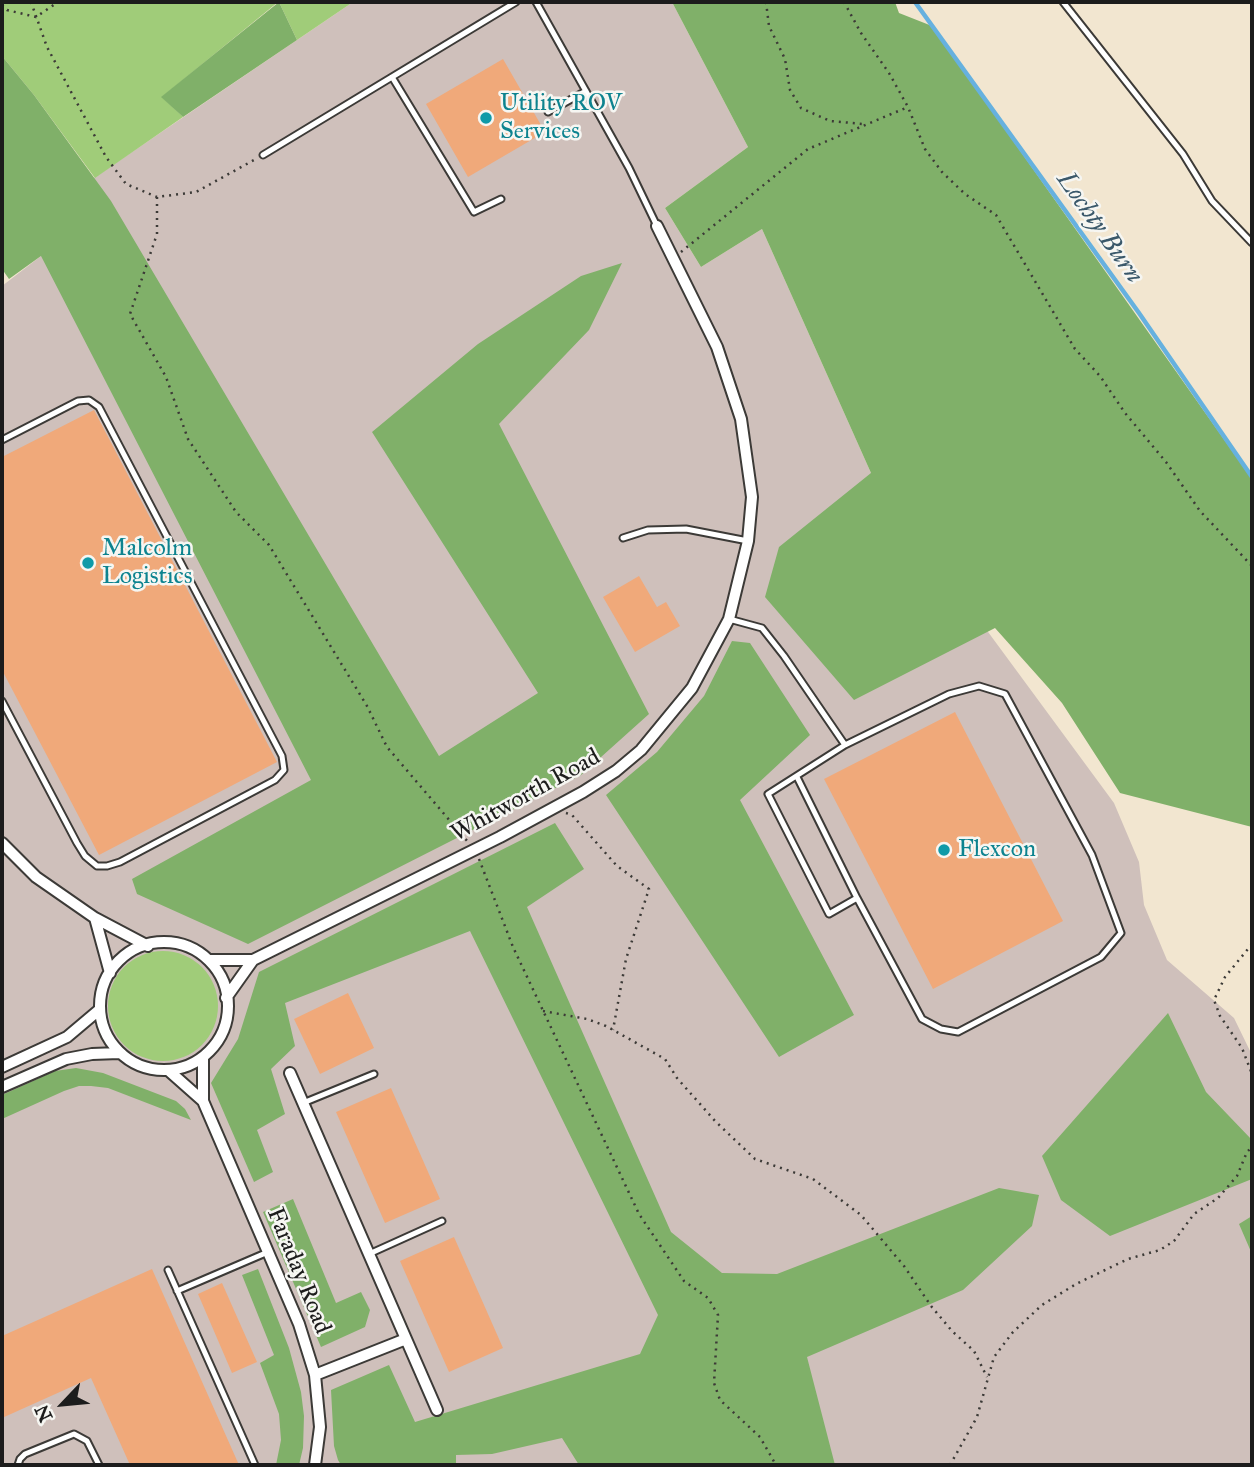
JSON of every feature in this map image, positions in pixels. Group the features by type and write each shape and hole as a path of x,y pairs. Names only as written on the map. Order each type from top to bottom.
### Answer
{"street":[{"name":"Whitworth Road","path":"209,960 253,960 475,850 553,808 616,771 641,750 692,688 729,619 748,541 752,497 741,419 717,347 657,226"},
{"path":"4,849 36,877 95,918 148,946"},
{"path":"95,918 110,973"},
{"path":"174,942 192,948 209,960 220,976 226,998 225,1021 217,1042 203,1058 168,1070 150,1070 119,1053 109,1041 99,1010 101,993 110,973 132,951 148,946 174,942"},
{"name":"Whitworth Road","path":"226,998 253,960"},
{"path":"2,1067 67,1037 99,1010"},
{"path":"2,1087 66,1059 119,1053"},
{"name":"Faraday Road","path":"202,1101 203,1058"},
{"name":"Faraday Road","path":"168,1070 202,1101 299,1324 315,1375 320,1427 315,1465"},
{"path":"290,1073 437,1410"},
{"path":"315,1375 406,1339"}],"lane":[{"path":"263,155 516,2"},
{"path":"536,2 629,168 657,226"},
{"path":"1063,2 1183,154 1212,201 1252,243"},
{"path":"392,77 474,212 501,199"},
{"path":"548,112 586,91"},
{"path":"2,440 78,401 89,400 99,407 282,756 284,770 275,780 120,862 97,866 85,856 77,843 2,701"},
{"path":"623,538 648,530 686,529 748,541"},
{"path":"729,619 762,628 785,656 845,745"},
{"path":"797,777 922,1019 941,1029 958,1032 1101,957 1121,933 1092,855 1005,694 979,686 949,694 845,745 814,762 797,777 768,794 829,914 858,898"},
{"path":"303,1104 374,1074"},
{"path":"369,1254 442,1221"},
{"path":"177,1291 268,1252"},
{"path":"168,1270 255,1465"},
{"path":"18,1465 25,1454 74,1434 87,1441 99,1465"}],"path":[{"path":"31,2 47,47 106,157 126,184 157,197 196,192 263,155"},
{"path":"36,18 58,2"},
{"path":"766,2 769,26 785,59 790,90 801,108 830,121 866,125"},
{"path":"844,2 861,33 889,73 908,107 925,149 942,173 965,194 996,215 1075,349 1100,376 1200,511 1252,566"},
{"path":"2,5 7,10 36,18"},
{"path":"673,258 808,149 908,107"},
{"path":"157,197 157,234 130,314 166,377 188,439 236,512 269,545 291,579 367,706 387,747 475,850 513,947 639,1214 684,1281 708,1298 718,1315 714,1383 720,1400 760,1437 776,1465"},
{"path":"553,808 572,815 617,866 649,889 626,959 613,1030"},
{"path":"1252,944 1225,977 1214,1000 1220,1016 1242,1048 1252,1074"},
{"path":"543,1011 587,1019 665,1059 677,1078 715,1121 755,1158 813,1179 861,1215 904,1266 952,1332 974,1351 987,1377"},
{"path":"950,1465 977,1417 994,1357 1013,1332 1042,1305 1076,1284 1128,1259 1160,1250 1174,1241 1194,1214 1218,1198 1237,1176 1252,1147"}],"shaded area":[{"path":"353,2 672,2 748,147 665,208 701,267 762,229 871,473 1114,803 1139,862 1144,905 1167,960 1234,1018 1252,1055 1252,1465 2,1465 2,286 41,256 54,205"}],"green space":[{"path":"2,2 278,2 162,97 183,117 95,178 2,56"},
{"path":"279,2 353,2 297,40"},
{"path":"279,2 297,40 183,117 161,97"},
{"path":"672,2 895,2 899,13 932,26 1252,479 1252,827 1120,793 1062,703 995,628 854,700 765,597 779,547 871,473 762,229 701,267 665,208 748,147"},
{"path":"2,56 34,95 111,201 439,756 538,693 372,432 478,344 581,276 622,263 589,330 499,424 649,714 581,775 248,944 137,894 132,879 311,780 41,256 9,279 2,269"},
{"path":"732,641 750,643 810,735 740,800 854,1015 779,1057 606,795 657,752 704,696"},
{"path":"555,823 584,869 527,907 671,1232 722,1273 777,1274 999,1188 1039,1195 1032,1226 963,1290 807,1357 835,1465 579,1465 562,1438 492,1454 456,1455 456,1465 341,1465 338,1460 334,1446 331,1390 389,1365 415,1422 640,1354 658,1315 470,931 285,1003 295,1046 271,1069 285,1114 257,1130 273,1172 254,1182 211,1083 238,1039 259,972"},
{"path":"163,951 184,956 202,967 213,985 218,1006 213,1027 202,1045 184,1056 163,1061 142,1056 124,1045 113,1027 108,1006 113,985 124,967 142,956"},
{"path":"1168,1013 1206,1092 1252,1140 1252,1179 1110,1236 1061,1200 1042,1156"},
{"path":"76,1068 103,1073 176,1101 185,1109 191,1120 108,1088 91,1086 79,1086 64,1091 2,1119 2,1095 55,1071"},
{"path":"293,1199 336,1303 361,1292 370,1310 365,1327 321,1347 263,1212"},
{"path":"1252,1216 1252,1254 1239,1224"},
{"path":"258,1269 289,1348 301,1392 304,1416 303,1448 299,1465 276,1465 281,1440 279,1414 260,1363 274,1355 242,1275"}],"building":[{"name":"Utility ROV Services","path":"503,59 545,132 468,177 426,104"},
{"name":"Malcolm Logistics","path":"94,410 277,762 99,855 2,670 2,457"},
{"path":"639,576 657,607 666,602 680,626 635,652 603,597"},
{"name":"Flexcon","path":"955,712 1063,921 933,989 824,779"},
{"path":"348,993 374,1048 320,1074 294,1019"},
{"path":"391,1088 440,1199 385,1223 336,1112"},
{"path":"454,1237 503,1348 449,1372 400,1261"},
{"path":"152,1269 239,1465 130,1465 91,1378 2,1418 2,1336"},
{"path":"222,1283 257,1362 232,1373 198,1294"}],"waterway":[{"name":"Lochty Burn","path":"915,2 1139,313 1252,477"}],"place":[{"name":"Utility ROV Services","path":"486,118"},
{"name":"Malcolm Logistics","path":"88,563"},
{"name":"Flexcon","path":"944,850"}]}
